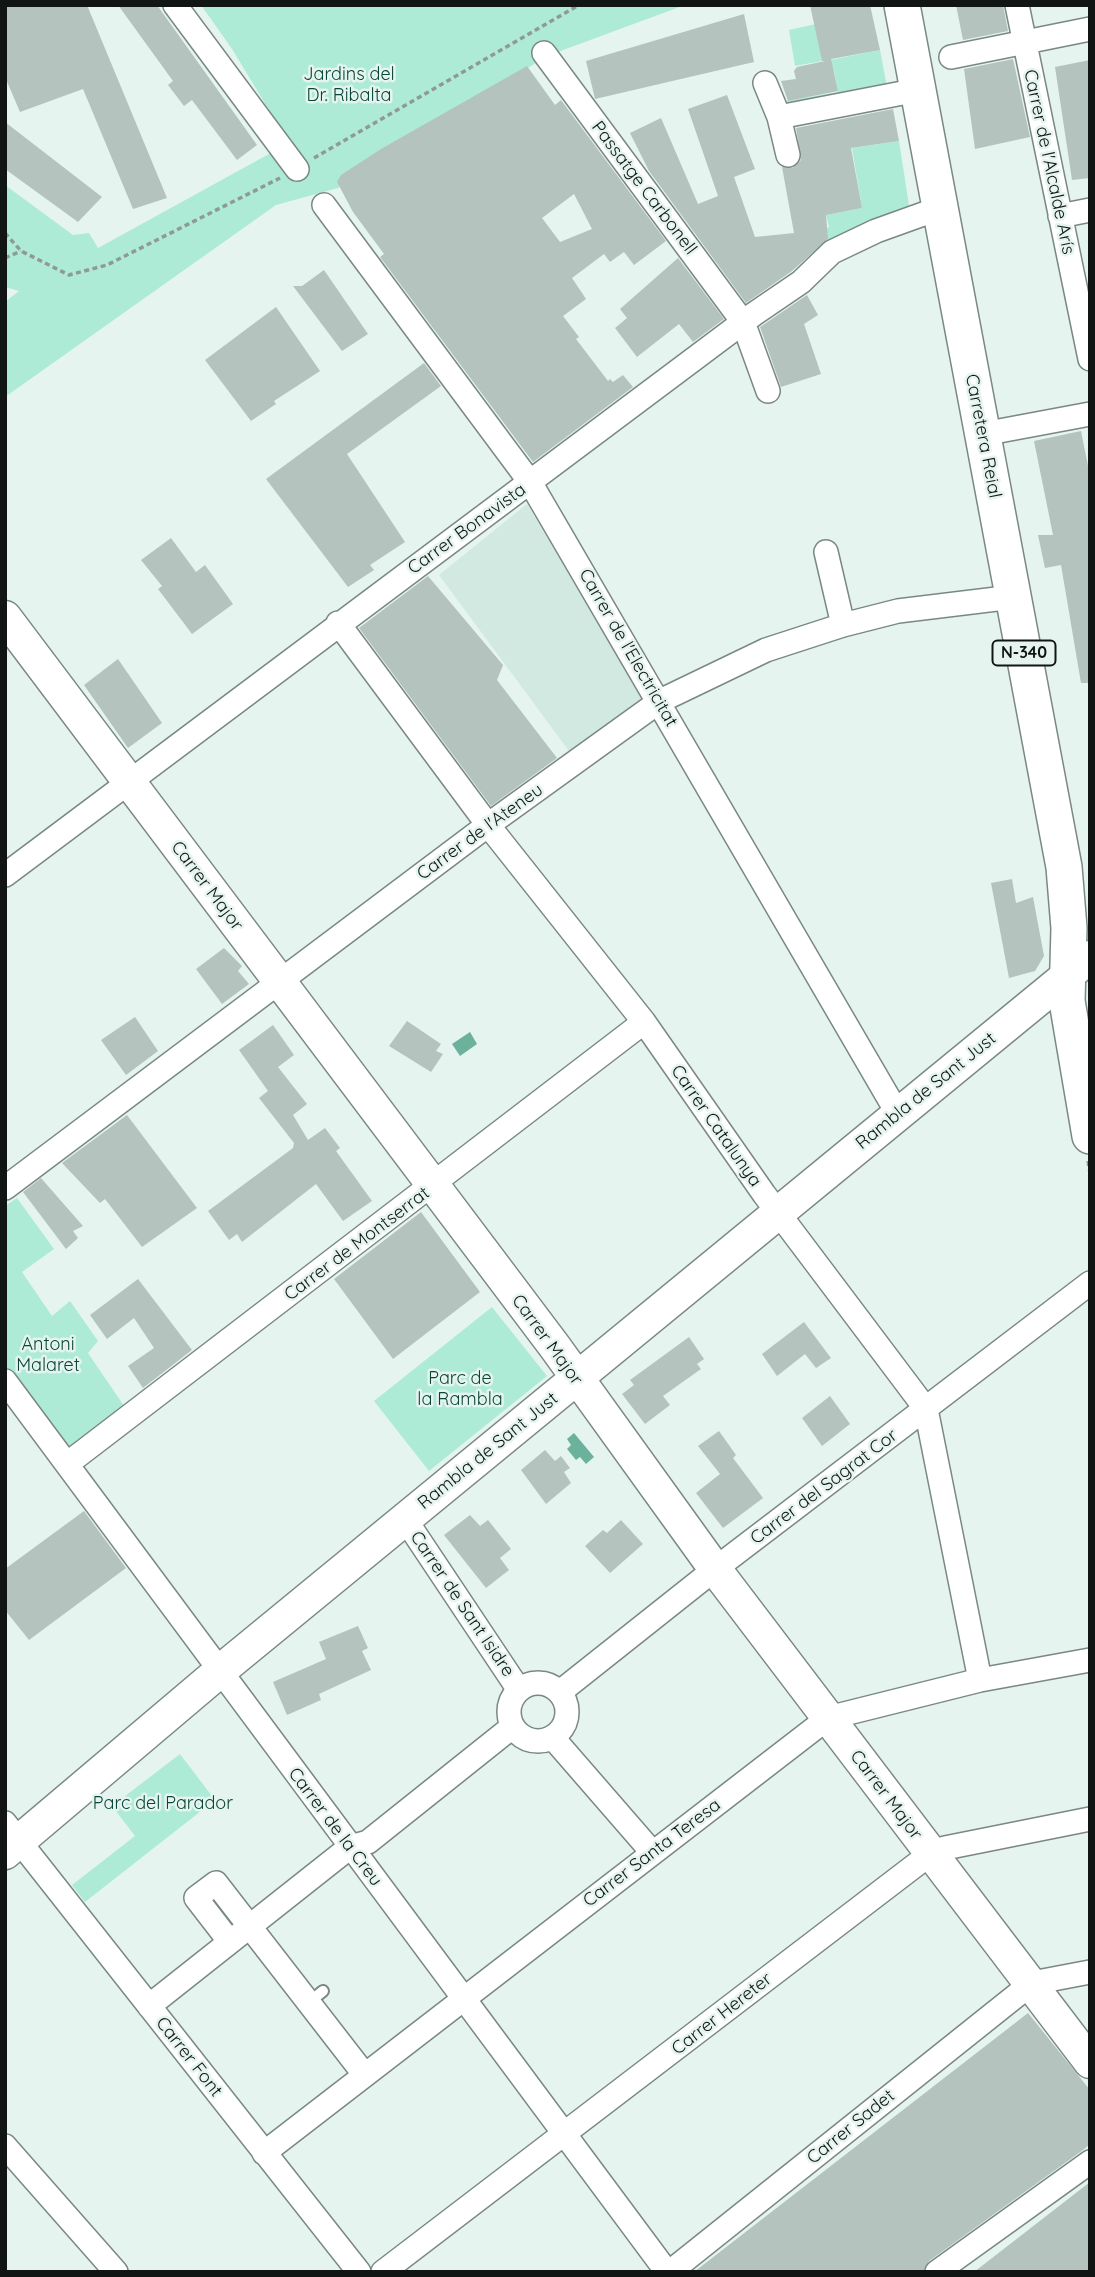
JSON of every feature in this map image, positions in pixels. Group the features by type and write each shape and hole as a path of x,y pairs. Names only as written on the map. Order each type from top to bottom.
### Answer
{"main road":[{"name":"Carretera Reial","path":"902,5 1063,867 1069,928 1078,966 1068,1014 1090,1136"},
{"name":"Carretera Reial","path":"1063,867 1090,919"}],"street":[{"path":"176,5 297,169"},
{"name":"Carrer de l'Alcalde Arís","path":"1017,5 1090,359"},
{"path":"951,57 1090,29"},
{"name":"Passatge Carbonell","path":"544,54 743,322 768,391"},
{"path":"765,83 779,117 788,155"},
{"path":"779,117 918,90"},
{"name":"Carrer de l'Electricitat","path":"324,205 530,482 660,701 898,1114"},
{"name":"Carrer Bonavista","path":"5,875 338,623 743,322 801,282 832,252 876,231 940,208"},
{"path":"1060,216 1090,210"},
{"path":"983,434 1090,414"},
{"path":"826,552 843,625"},
{"name":"Carrer de l'Ateneu","path":"5,1188 488,825 660,701 766,650 843,625 898,611 1013,597"},
{"name":"Carrer Major","path":"5,617 433,1187 715,1569 1090,2062"},
{"name":"Carrer Catalunya","path":"338,623 488,825 644,1023 778,1212 926,1409 980,1680"},
{"name":"Rambla de Sant Just","path":"9,1840 220,1671 1078,966"},
{"name":"Carrer de Montserrat","path":"67,1464 433,1187 644,1023"},
{"name":"Carrer del Sagrat Cor","path":"560,1692 715,1569 1090,1283"},
{"name":"Carrer de la Creu","path":"5,1381 668,2272"},
{"name":"Carrer de Sant Isidre","path":"405,1519 519,1690"},
{"name":"Carrer Santa Teresa","path":"264,2153 828,1718 980,1680 1090,1660"},
{"path":"540,1683 560,1692 567,1704 568,1717 563,1729 554,1738 531,1741 512,1727 509,1707 519,1690 540,1683"},
{"path":"149,2006 350,1847 368,1842 512,1727"},
{"path":"554,1738 652,1852"},
{"name":"Carrer Hereter","path":"383,2272 930,1854 944,1848 1090,1819"},
{"name":"Carrer Font","path":"9,1840 77,1914 359,2272"},
{"path":"230,1942 196,1898 216,1883 249,1927 316,1997 364,2074"},
{"path":"1031,1983 1090,1972"},
{"name":"Carrer Sadet","path":"668,2272 1031,1983"},
{"path":"5,2146 113,2271"},
{"path":"937,2272 1090,2162"}],"path":[{"path":"5,233 22,251 69,275 107,265 297,169 579,5"},
{"path":"5,258 22,251"}],"shaded area":[{"path":"527,504 644,702 569,751 439,575"},
{"path":"470,1032 477,1044 460,1056 452,1044"},
{"path":"574,1433 594,1457 586,1464 580,1457 576,1460 567,1449 571,1445 567,1439"}],"green space":[{"name":"Jardins del Dr. Ribalta","path":"201,5 685,5 547,56 338,188 276,205 5,397 5,302 19,291 5,287 5,185 73,235 89,233 98,248 289,143 232,49"},
{"path":"816,24 822,61 795,66 789,30"},
{"path":"880,50 887,87 786,106 786,101 838,92 834,71 825,61"},
{"path":"899,141 910,212 829,243 825,229 829,227 826,215 862,208 852,148"},
{"name":"Antoni Malaret","path":"17,1198 54,1249 22,1272 52,1316 70,1301 98,1341 88,1353 124,1406 70,1452 5,1365 5,1206"},
{"name":"Parc de la Rambla","path":"492,1307 547,1376 429,1471 374,1401"},
{"name":"Parc del Parador","path":"180,1754 215,1800 85,1902 72,1885 135,1836 112,1806"}],"building":[{"path":"5,5 87,5 167,198 133,209 83,89 20,112 5,77"},
{"path":"118,5 157,5 257,145 237,160 192,100 184,106 168,85 173,81"},
{"path":"810,5 870,5 880,50 831,59 838,91 788,101 781,81 796,79 794,71 797,67 825,61 822,61"},
{"path":"956,5 1003,5 1008,31 963,40"},
{"path":"744,14 754,62 595,99 586,61"},
{"path":"1013,59 1030,137 975,149 964,69"},
{"path":"1090,60 1090,178 1072,180 1055,67"},
{"path":"527,66 555,105 561,100 666,241 634,265 624,252 610,262 604,254 572,278 586,299 563,316 579,337 576,339 608,381 610,379 613,382 623,375 633,387 533,462 380,257 384,254 353,212 337,182 341,175 381,149","holes":["574,194 592,229 560,242 542,218"]},
{"path":"727,95 755,169 734,177 755,237 794,233 782,167 792,168 801,160 796,128 893,109 899,141 851,148 862,208 826,215 828,239 792,271 746,303 649,171 630,133 661,118 698,204 718,196 688,109"},
{"path":"5,122 102,197 78,222 5,169"},
{"path":"678,258 724,319 693,342 679,324 637,357 615,328 627,318 620,309"},
{"path":"324,270 368,334 342,351 293,286 302,286"},
{"path":"807,295 818,315 804,324 821,374 781,387 760,327"},
{"path":"276,307 320,371 274,401 276,404 251,421 205,360"},
{"path":"424,363 441,386 347,454 405,542 370,565 374,570 348,587 266,479"},
{"path":"1081,431 1090,476 1090,683 1081,683 1061,565 1045,568 1038,535 1053,535 1034,441"},
{"path":"171,538 196,572 205,565 233,604 192,634 158,589 162,586 141,560"},
{"path":"428,576 503,665 497,680 557,758 491,806 359,628"},
{"path":"118,659 162,723 128,748 84,685"},
{"path":"1012,879 1016,903 1033,897 1044,956 1035,971 1009,978 991,883"},
{"path":"224,948 242,966 238,971 249,984 222,1004 196,969"},
{"path":"135,1017 158,1051 126,1075 101,1040"},
{"path":"407,1021 441,1044 436,1051 443,1054 431,1072 389,1046"},
{"path":"273,1025 294,1055 278,1067 307,1104 293,1115 308,1140 325,1128 340,1148 336,1151 372,1201 343,1221 316,1184 242,1242 237,1234 229,1240 208,1211 293,1148 294,1143 259,1098 268,1091 239,1050"},
{"path":"127,1115 197,1208 142,1247 105,1199 100,1203 62,1163"},
{"path":"41,1178 83,1226 73,1231 78,1238 66,1249 23,1192"},
{"path":"421,1212 480,1292 393,1359 334,1279"},
{"path":"138,1279 192,1350 143,1388 128,1366 154,1348 134,1318 107,1339 90,1315"},
{"path":"804,1322 831,1358 816,1368 805,1354 777,1376 762,1354"},
{"path":"689,1337 704,1359 697,1364 701,1369 663,1396 670,1405 645,1424 622,1394 634,1385 630,1380"},
{"path":"830,1396 850,1424 822,1446 802,1418"},
{"path":"719,1431 736,1455 733,1458 763,1498 723,1528 696,1493 720,1474 698,1446"},
{"path":"545,1450 555,1461 561,1456 570,1468 564,1472 571,1483 546,1504 521,1470"},
{"path":"84,1511 126,1568 29,1640 5,1610 5,1569"},
{"path":"470,1515 480,1526 488,1520 511,1549 500,1558 509,1570 486,1588 444,1535"},
{"path":"621,1520 643,1544 610,1573 585,1546 603,1530 607,1533"},
{"path":"358,1626 368,1648 362,1651 371,1670 319,1694 321,1700 287,1715 273,1682 326,1659 319,1642"},
{"path":"1028,2013 1090,2090 1090,2144 1083,2150 929,2261 923,2272 694,2272"},
{"path":"1090,2182 1090,2272 974,2272 1014,2241"}]}
